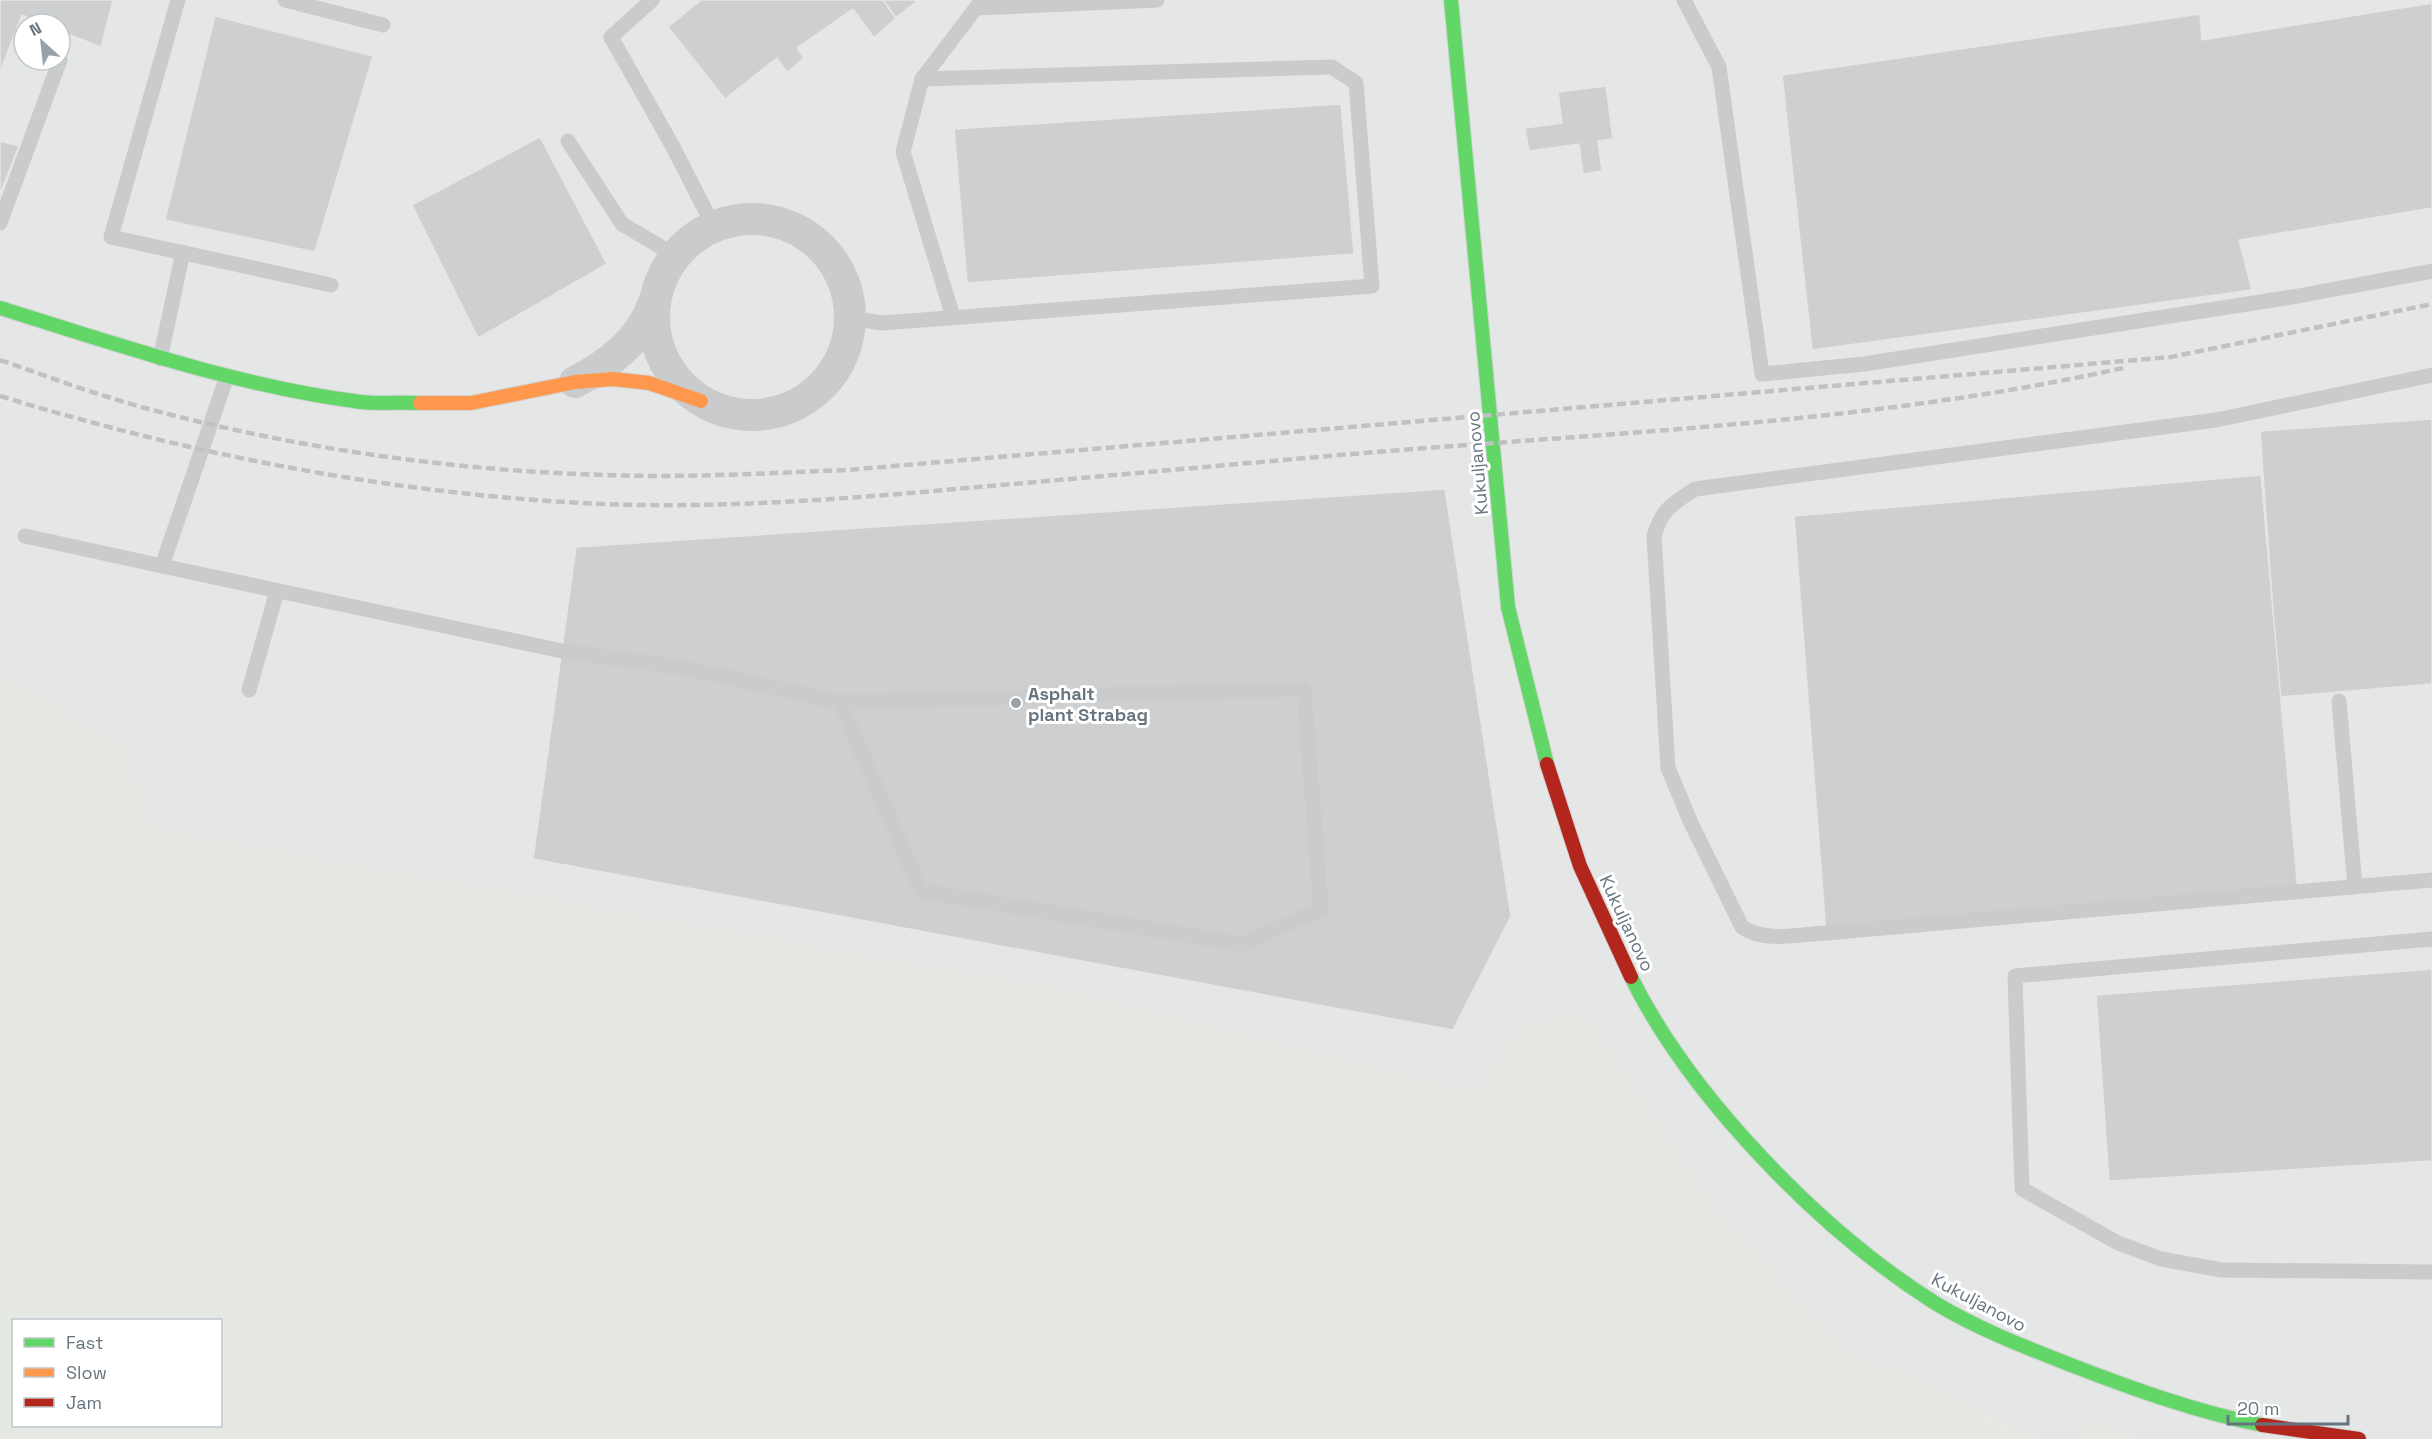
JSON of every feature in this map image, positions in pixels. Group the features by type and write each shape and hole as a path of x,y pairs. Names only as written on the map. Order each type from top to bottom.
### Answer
{"main road":[{"name":"Kukuljanovo","path":"1451,0 1508,607 1526,690 1549,776 1574,850 1606,926 1653,1017 1709,1098 1779,1173 1880,1263 1936,1303 1991,1332 2044,1356 2190,1407 2258,1425 2359,1439"},
{"path":"0,308 160,359 290,390 363,402 471,403 575,382 630,379 701,401"}],"street":[{"path":"575,382 602,368 632,342 650,313 658,287 676,256 693,239 714,227 739,220 765,220 790,227 812,239 838,268 847,292 850,318 847,343 837,367 821,387 800,402 776,412 750,415 725,411 701,401 675,378 658,346 654,322 658,287"}],"lane":[{"path":"178,0 111,237 331,285"},
{"path":"285,0 383,25"},
{"path":"652,0 611,37 673,147 714,227"},
{"path":"953,317 903,152 922,79 979,4 1157,0"},
{"path":"1684,0 1719,67 1762,374 1887,360 2298,296 2432,271"},
{"path":"850,318 882,323 1372,286 1356,83 1332,67 922,79"},
{"path":"0,223 55,72"},
{"path":"568,141 622,224 676,256"},
{"path":"160,359 183,252"},
{"path":"2432,375 2216,420 1695,489 1676,501 1660,517 1654,536 1668,768 1691,823 1742,927 1751,933 1765,936 1826,933 2432,880"},
{"path":"162,566 227,376"},
{"path":"25,536 562,651 679,667 840,702 1304,689 1321,909 1242,944 921,891 840,702"},
{"path":"249,690 277,591"},
{"path":"2339,701 2355,887"},
{"path":"2432,939 2015,976 2022,1189 2118,1244 2161,1258 2222,1270 2432,1272"}],"shaded area":[{"path":"0,0 2432,0 2432,1439 2036,1439 1686,1271 0,888"},
{"path":"0,671 128,752 149,828 1046,987 1479,1094 1519,1026 1583,1012 1721,1217 1841,1345 2036,1439 0,1439"},
{"path":"2082,1418 2141,1439 2084,1439"}],"building":[{"path":"0,0 113,0 101,47 72,36 72,12 12,12 12,41 0,72"},
{"path":"701,0 883,0 896,18 874,38 853,9 797,48 804,58 787,72 777,58 725,99 668,27"},
{"path":"883,0 918,0 896,18"},
{"path":"2432,3 2432,208 2239,240 2252,290 1812,350 1782,75 2200,14 2202,40"},
{"path":"215,16 373,56 315,252 165,220"},
{"path":"1606,86 1613,139 1598,141 1602,171 1583,174 1579,144 1529,151 1525,128 1562,123 1558,92"},
{"path":"1341,104 1354,254 967,283 954,129"},
{"path":"540,137 607,264 478,338 412,205"},
{"path":"0,141 19,146 0,194"},
{"path":"2432,419 2432,684 2279,697 2260,431"},
{"path":"2261,475 2298,892 1826,933 1794,516"},
{"name":"Asphalt plant Strabag","path":"1445,489 1511,916 1453,1030 533,859 576,547"},
{"path":"2432,969 2432,1161 2109,1181 2096,995"}],"railway":[{"path":"0,360 143,407 218,426 328,448 495,469 607,475 697,476 847,470 2171,357 2432,304"},
{"path":"0,396 143,436 360,480 507,498 581,503 680,505 879,496 1840,414 2029,387 2123,368"}],"traffic: fast":[{"path":"1451,0 1508,607 1547,764"},
{"path":"0,308 134,350 269,386 361,402 420,403"},
{"path":"1631,977 1657,1023 1688,1069 1723,1114 1805,1200 1848,1239 1892,1273 1951,1312 2019,1344 2165,1399 2213,1414 2262,1425"}],"traffic: slow":[{"path":"420,403 471,403 575,382 613,379 649,383 701,401"}],"traffic: jam":[{"path":"1547,764 1580,866 1631,977"},
{"path":"2262,1425 2359,1439"}],"place":[{"name":"Asphalt plant Strabag","path":"1016,703"}]}
